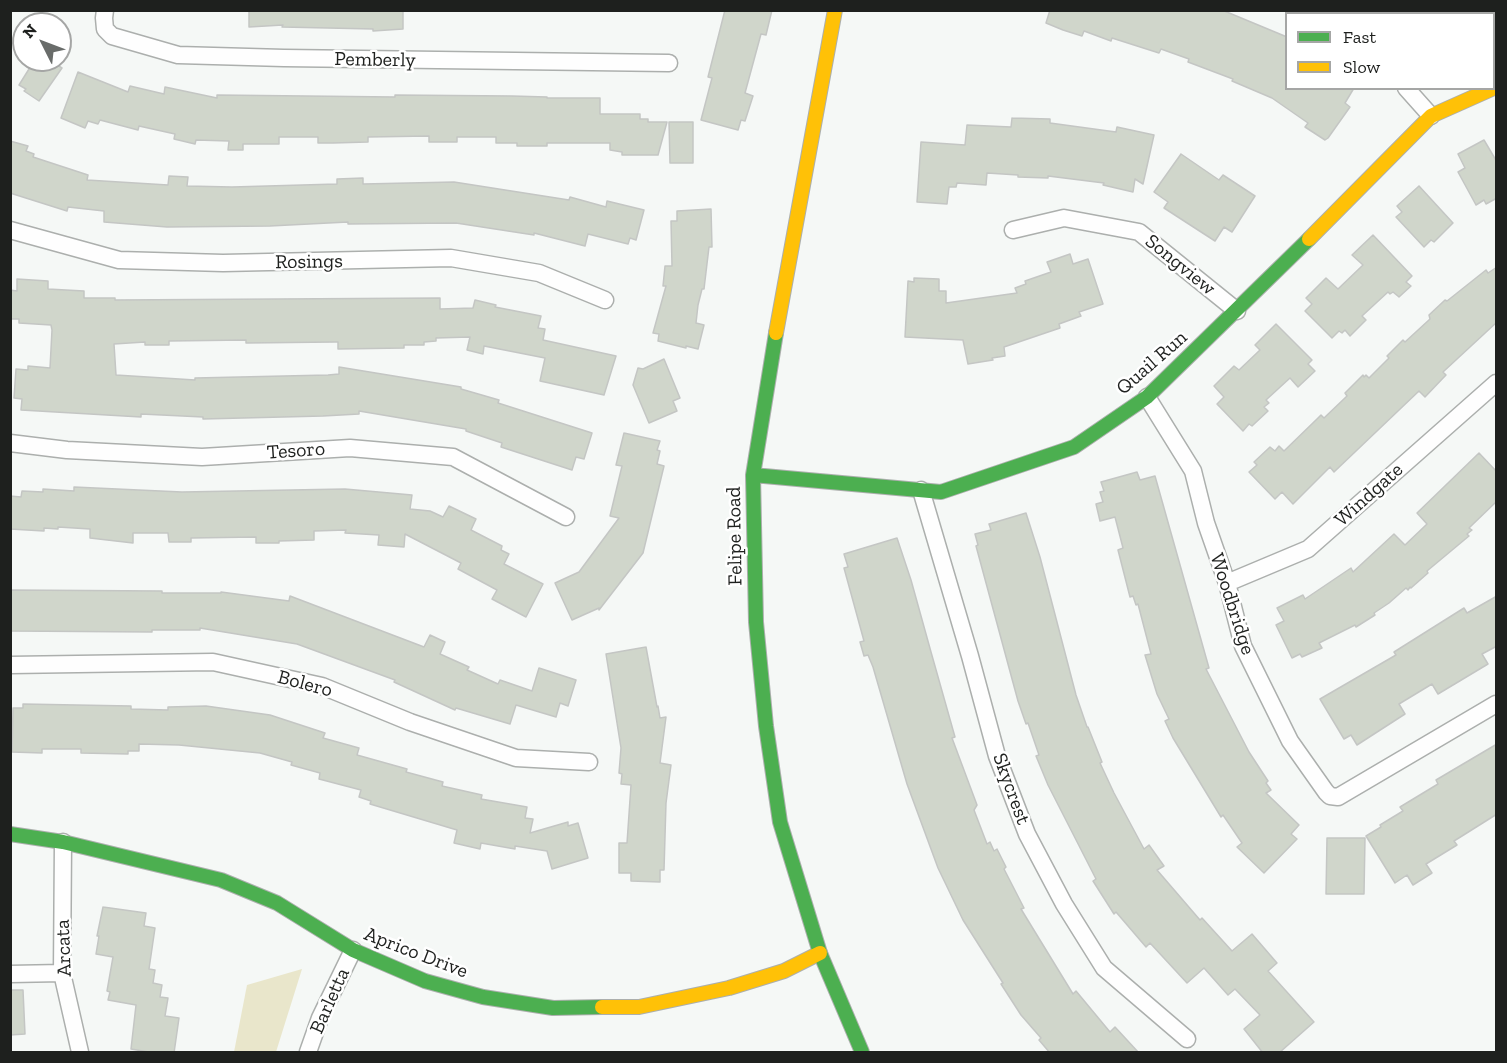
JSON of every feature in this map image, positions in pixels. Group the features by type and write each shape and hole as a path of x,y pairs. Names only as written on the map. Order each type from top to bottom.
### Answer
{"street":[{"name":"Pemberly","path":"105,10 105,29 112,36 178,55 669,63"},
{"name":"Felipe Road","path":"835,10 787,264 753,475 756,622 766,726 780,822 820,953 862,1053"},
{"path":"1408,90 1431,116"},
{"name":"Quail Run","path":"753,475 941,492 1074,447 1147,397 1237,311 1431,116 1490,90"},
{"name":"Songview","path":"1013,230 1064,218 1139,232 1237,311"},
{"name":"Rosings","path":"10,230 119,260 223,263 451,258 539,273 605,300"},
{"name":"Windgate","path":"1227,583 1308,549 1497,383"},
{"name":"Woodbridge","path":"1147,397 1193,471 1206,523 1227,583 1242,646 1290,741 1330,796 1338,797 1497,704"},
{"name":"Tesoro","path":"10,442 67,450 202,457 350,448 453,457 566,517"},
{"name":"Skycrest","path":"921,490 997,756 1027,834 1064,904 1104,968 1187,1039"},
{"name":"Bolero","path":"10,665 213,662 321,686 410,722 516,758 590,762"},
{"name":"Aprico Drive","path":"10,834 63,842 221,880 277,903 353,950 425,981 483,997 553,1008 639,1007 729,988 784,970 820,953"},
{"name":"Arcata","path":"63,842 62,973 80,1053"},
{"name":"Barletta","path":"308,1053 320,1018 353,950"},
{"path":"10,974 62,973"}],"shaded area":[{"path":"302,969 276,1052 234,1052 247,985"}],"building":[{"path":"249,10 403,10 403,29 373,31 373,29 282,27 283,25 249,27"},
{"path":"725,10 772,10 766,35 761,34 745,93 753,96 745,121 741,120 738,130 701,120 712,78 708,77"},
{"path":"1050,10 1222,10 1285,36 1285,90 1353,90 1345,103 1350,107 1325,140 1305,127 1308,123 1272,98 1232,81 1233,79 1188,62 1189,59 1161,49 1159,53 1112,38 1111,41 1084,31 1082,36 1046,23"},
{"path":"27,72 59,72 39,101 19,85"},
{"path":"78,72 128,92 130,86 164,94 165,87 217,98 217,95 600,98 600,114 640,114 640,119 648,119 648,122 667,122 658,155 622,155 622,152 610,150 610,143 547,143 547,146 517,146 517,143 496,143 496,137 457,137 457,142 429,142 429,136 368,137 368,142 333,143 318,143 318,137 279,137 279,144 243,144 243,150 228,150 229,141 196,140 195,144 174,139 175,134 139,126 138,130 100,120 98,124 88,121 85,128 61,118"},
{"path":"1012,118 1050,119 1050,123 1116,132 1117,127 1154,135 1143,184 1135,179 1133,192 1103,185 1104,183 1048,176 1048,178 1018,177 1018,175 987,173 986,185 957,183 956,187 949,187 947,204 917,202 921,142 965,145 967,125 1011,127"},
{"path":"669,122 693,122 693,163 670,163"},
{"path":"1484,140 1497,162 1497,198 1486,204 1484,200 1476,205 1458,172 1465,168 1458,154"},
{"path":"10,141 28,146 26,151 34,154 33,157 88,175 87,180 168,185 169,176 188,177 187,186 232,187 337,184 337,179 363,178 363,184 454,182 569,200 570,197 606,207 607,201 644,210 636,240 630,238 628,244 588,234 585,246 534,233 534,235 456,223 348,224 348,222 270,226 167,227 104,222 104,211 68,207 67,211 10,193"},
{"path":"1181,154 1219,180 1223,175 1255,196 1232,232 1224,227 1215,241 1164,208 1168,202 1154,192"},
{"path":"1419,186 1453,223 1434,242 1431,240 1424,247 1396,217 1402,212 1397,206"},
{"path":"711,209 712,247 709,247 704,289 702,289 698,305 696,323 704,325 698,349 658,341 659,334 653,333 666,286 663,286 665,266 672,266 671,221 677,221 677,211"},
{"path":"1373,235 1412,276 1406,282 1411,286 1399,297 1393,292 1390,294 1388,292 1362,316 1366,320 1350,336 1345,330 1342,333 1339,331 1332,338 1305,311 1312,304 1306,298 1326,278 1338,289 1363,265 1352,255"},
{"path":"1070,254 1073,264 1088,259 1103,304 1079,312 1081,316 1059,324 1060,328 1004,347 1005,356 968,364 963,340 905,337 908,281 914,282 914,278 939,279 939,291 946,291 946,303 1017,293 1015,288 1026,284 1025,281 1051,272 1047,262"},
{"path":"1497,267 1497,322 1443,372 1446,375 1425,397 1419,391 1334,472 1330,467 1293,504 1282,492 1275,499 1249,472 1257,465 1254,462 1270,447 1275,451 1279,446 1284,451 1321,415 1324,418 1347,396 1345,393 1363,375 1369,378 1403,340 1405,342 1430,319 1429,315 1445,300 1447,301 1486,270 1488,273"},
{"path":"17,279 48,281 48,289 84,291 84,298 115,298 115,300 440,298 440,309 473,308 475,300 496,305 495,307 541,316 538,328 545,329 543,340 616,356 604,395 540,381 545,358 484,346 483,354 467,350 470,337 436,338 436,341 424,342 424,345 404,345 404,348 338,349 338,342 246,343 246,340 169,341 169,345 145,345 145,342 114,344 116,375 195,380 195,378 328,375 339,374 339,367 461,387 461,389 499,400 498,403 592,433 584,459 576,457 572,470 501,447 502,443 466,431 466,429 359,411 359,414 323,416 203,419 203,417 141,414 141,417 21,410 22,399 14,398 16,369 28,370 28,366 50,368 52,330 51,325 19,323 19,319 10,319 10,290 17,291"},
{"path":"1276,324 1312,360 1308,364 1315,371 1298,387 1290,378 1266,400 1269,403 1264,407 1268,411 1243,431 1217,404 1224,397 1214,386 1234,366 1239,370 1260,350 1255,345"},
{"path":"664,359 680,398 673,401 677,411 649,423 633,385 638,368 643,369"},
{"path":"624,433 660,441 657,450 660,451 657,464 664,466 643,553 599,610 599,608 572,620 555,583 579,572 619,518 610,516 622,466 616,465"},
{"path":"1479,453 1497,472 1497,501 1469,528 1472,530 1467,534 1469,536 1427,571 1428,573 1411,588 1408,590 1406,588 1374,613 1375,615 1356,627 1355,625 1319,643 1322,648 1302,657 1300,654 1292,658 1276,625 1284,621 1277,608 1303,595 1305,599 1351,568 1353,572 1394,534 1405,545 1427,524 1417,513"},
{"path":"1137,472 1140,480 1155,476 1209,668 1206,669 1249,752 1268,781 1266,783 1271,790 1266,793 1299,825 1291,834 1297,839 1264,873 1237,847 1242,843 1223,815 1221,817 1165,721 1169,719 1157,694 1145,655 1151,654 1138,604 1136,605 1133,596 1130,597 1118,550 1123,548 1115,517 1100,521 1096,504 1103,502 1100,492 1104,491 1101,482"},
{"path":"74,487 182,492 345,489 412,495 410,509 430,511 443,517 449,506 476,519 471,530 502,546 501,550 509,554 504,564 543,584 526,617 492,599 497,590 458,569 461,563 405,534 404,547 378,545 379,535 345,533 346,530 314,531 314,540 279,541 279,543 256,543 256,537 191,538 191,542 169,542 168,533 133,533 133,543 90,538 90,529 58,527 58,529 44,528 44,531 10,529 10,496 21,497 22,491 43,492 43,489 74,491"},
{"path":"1026,513 1040,557 1076,695 1087,727 1114,793 1144,849 1149,845 1164,866 1157,870 1200,920 1202,918 1232,951 1252,934 1277,963 1268,971 1314,1022 1279,1053 1263,1053 1244,1029 1260,1015 1235,989 1228,995 1204,968 1187,983 1150,943 1146,947 1116,912 1114,914 1093,881 1096,879 1048,785 1036,756 1039,755 1028,723 1026,724 1018,701 976,546 978,545 975,534 991,530 989,524"},
{"path":"897,538 955,737 952,738 977,805 974,810 987,844 990,842 994,851 997,849 1006,867 1004,869 1024,908 1021,909 1073,994 1076,991 1110,1032 1115,1027 1139,1053 1050,1053 1001,984 1003,983 963,920 938,868 907,784 873,667 868,655 864,656 860,642 864,641 844,568 848,567 844,554"},
{"path":"10,590 221,592 289,601 290,596 424,647 430,635 445,642 440,654 469,667 467,670 498,684 500,680 532,691 539,668 576,680 568,706 560,703 556,717 516,705 510,724 456,708 455,710 394,682 395,680 297,644 200,628 200,630 152,630 152,632 10,631"},
{"path":"1497,596 1497,646 1482,654 1488,664 1438,694 1432,684 1399,704 1405,714 1357,745 1351,735 1344,739 1320,699 1396,655 1394,652 1464,608 1467,613"},
{"path":"646,647 660,718 666,717 660,763 671,765 666,803 664,870 660,870 660,882 631,881 631,873 619,873 619,843 627,843 631,785 621,784 622,774 619,773 621,748 606,654"},
{"path":"23,704 131,706 131,709 168,710 168,707 206,706 270,715 325,733 323,738 359,748 357,755 443,782 442,786 482,795 481,799 527,807 525,818 533,819 530,833 568,822 568,826 578,823 588,858 552,869 547,851 515,846 515,849 481,843 480,849 454,843 457,830 370,804 371,801 359,797 361,790 319,779 320,773 260,753 179,745 139,744 139,751 128,751 128,754 81,753 81,749 42,749 42,753 12,752 13,708 23,708"},
{"path":"1497,744 1497,814 1454,841 1457,845 1426,864 1432,873 1413,885 1407,875 1395,883 1366,836 1403,811 1400,807 1438,784 1436,780"},
{"path":"1327,838 1365,838 1364,894 1326,894"},
{"path":"103,907 146,913 144,926 155,928 149,969 155,970 153,983 162,985 160,997 168,998 165,1016 179,1018 174,1053 154,1053 131,1049 136,1005 108,1000 110,992 107,991 113,957 96,954"},
{"path":"10,990 23,990 25,1034 10,1035"}],"traffic: fast":[{"path":"753,475 941,492 1074,447 1147,397 1309,239"},
{"path":"776,333 753,475 756,622 766,726 780,822 820,953 862,1052"},
{"path":"10,834 63,842 221,880 277,903 353,950 425,981 483,997 553,1008 602,1007"}],"traffic: slow":[{"path":"776,333 835,10"},
{"path":"1309,239 1431,116 1489,90"},
{"path":"602,1007 639,1007 729,988 784,971 820,953"}]}
